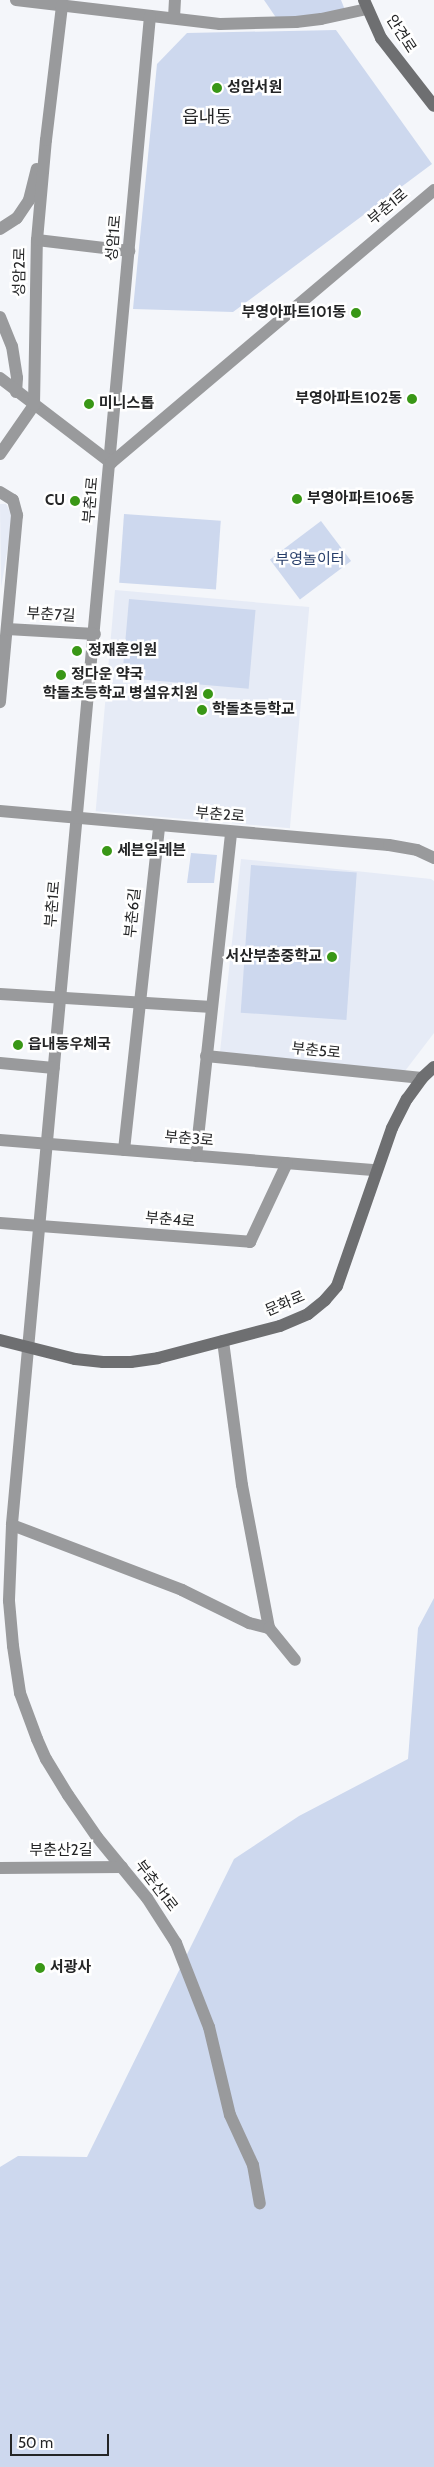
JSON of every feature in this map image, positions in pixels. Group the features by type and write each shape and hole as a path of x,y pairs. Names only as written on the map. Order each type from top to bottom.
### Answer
{"street":[{"path":"16,0 47,2 220,24 296,22 321,19 366,4"},
{"path":"174,18 175,0"},
{"name":"안견로","path":"366,4 381,38 391,53 434,106"},
{"name":"성암2로","path":"34,405 37,240 46,140 62,5"},
{"name":"성암1로","path":"111,463 150,16"},
{"name":"성암2로","path":"0,229 16,218 29,200 46,140"},
{"name":"부춘1로","path":"28,1347 111,463 434,190"},
{"path":"37,240 129,251"},
{"path":"0,317 12,346 17,378 16,392"},
{"name":"부춘1로","path":"0,378 111,463"},
{"path":"0,454 34,405"},
{"name":"부춘7길","path":"0,492 13,500 17,511 0,702"},
{"name":"부춘7길","path":"6,629 95,634"},
{"name":"부춘2로","path":"0,811 404,846 421,851 434,858"},
{"name":"부춘6길","path":"124,1150 159,826"},
{"path":"196,1156 231,832"},
{"path":"0,994 212,1007"},
{"name":"부춘5로","path":"206,1056 422,1078"},
{"path":"0,1063 54,1068"},
{"name":"문화로","path":"0,1340 75,1359 122,1362 158,1358 294,1320 308,1314 330,1296 340,1280 376,1170 399,1113 422,1078 434,1067"},
{"name":"부춘3로","path":"0,1140 376,1170"},
{"name":"부춘4로","path":"0,1222 250,1242 288,1163"},
{"path":"223,1340 242,1485 269,1628 295,1660"},
{"name":"부춘산1로","path":"28,1347 12,1526 9,1601 20,1693 37,1739 60,1784 97,1836 147,1898 176,1943 209,2027 230,2116 253,2166 260,2203"},
{"path":"12,1526 182,1590 249,1623 269,1628"},
{"name":"부춘산1로","path":"0,1573 9,1601"},
{"name":"부춘산2길","path":"0,1868 122,1867"}],"shaded area":[{"path":"0,504 6,504 13,517 1,588"},
{"name":"학돌초등학교","path":"115,590 309,607 290,828 96,811"},
{"name":"서산부춘중학교","path":"241,859 431,879 434,881 434,1033 405,1071 220,1052"}],"green space":[{"path":"264,0 341,0 347,15 277,19"},
{"path":"336,30 432,164 233,312 133,309 157,64 187,33"},
{"path":"124,514 221,521 216,590 119,583"},
{"name":"부영놀이터","path":"321,521 351,561 300,599 270,560"},
{"path":"129,599 256,610 249,689 122,678"},
{"path":"191,853 217,855 214,883 187,883"},
{"path":"251,865 357,872 346,1020 241,1013"},
{"path":"434,1598 434,2467 0,2467 0,2167 18,2156 87,2157 234,1859 299,1816 408,1759 418,1628"}],"place":[{"name":"성암서원","path":"217,88"},
{"name":"부영아파트101동","path":"356,313"},
{"name":"부영아파트102동","path":"412,399"},
{"name":"미니스톱","path":"89,404"},
{"name":"부영아파트106동","path":"297,499"},
{"name":"CU","path":"75,501"},
{"name":"정재훈의원","path":"77,651"},
{"name":"정다운 약국","path":"61,675"},
{"name":"학돌초등학교 병설유치원","path":"208,694"},
{"name":"학돌초등학교","path":"202,710"},
{"name":"세븐일레븐","path":"107,851"},
{"name":"서산부춘중학교","path":"332,957"},
{"name":"읍내동우체국","path":"18,1045"},
{"name":"서광사","path":"40,1968"}],"district":[{"name":"읍내동","path":"207,117"}]}
